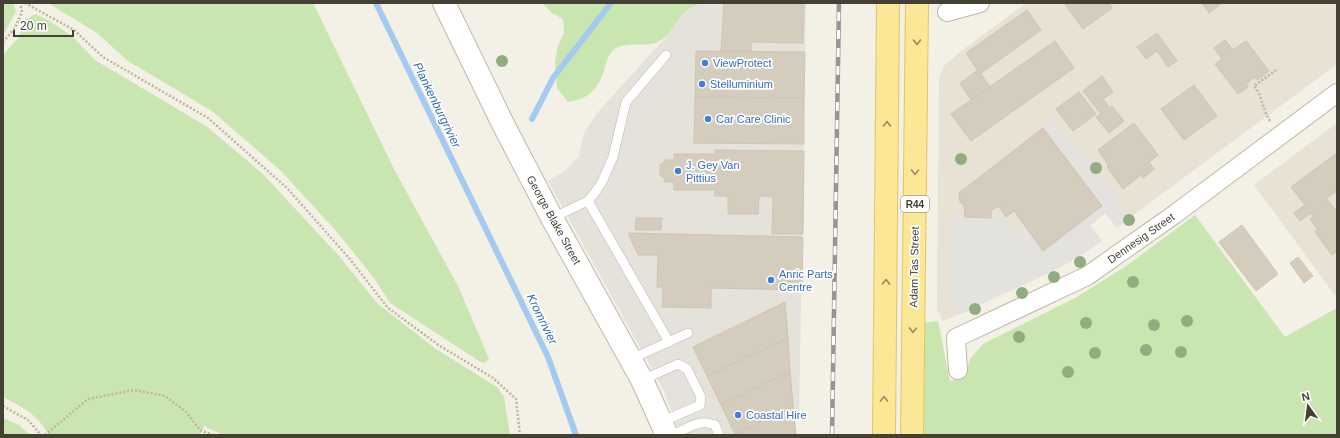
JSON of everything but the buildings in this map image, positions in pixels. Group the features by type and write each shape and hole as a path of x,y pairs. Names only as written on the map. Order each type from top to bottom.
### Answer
{"main road":[{"name":"R44","path":"884,435 888,3"},
{"name":"Adam Tas Street","path":"912,435 917,3"}],"street":[{"name":"George Blake Street","path":"444,3 503,124 552,218 631,359 667,431"},
{"path":"947,12 980,3"},
{"name":"Dennesig Street","path":"958,370 956,338 1087,276 1169,218 1337,93"}],"lane":[{"path":"552,218 588,201 602,182 612,157 626,102 666,55"},
{"path":"588,201 669,342"},
{"path":"631,359 688,333"},
{"path":"642,380 678,364 687,369 701,397 700,405 667,431"},
{"path":"667,431 701,422 709,422 715,425 719,435"}],"path":[{"path":"3,42 15,28 22,12 20,3"},
{"path":"25,3 74,30 103,57 208,118 287,188 349,258 388,308 440,346 493,378 516,400 520,435"},
{"path":"1268,117 1263,99 1254,86 1276,70"},
{"path":"45,435 88,399 134,390 165,396 186,412 200,430 213,435"},
{"path":"3,406 28,420 41,435"}],"shaded area":[{"path":"701,3 806,3 799,419 795,422 796,435 681,435 663,389 548,181 566,170 579,156 584,133 598,112 666,37 686,11"},
{"path":"1026,3 1337,3 1337,64 1131,217 1119,202 1090,225 1102,241 1085,253 1061,267 943,321 937,309 939,78 944,66 961,51"},
{"path":"1055,119 1131,217 1117,228 1105,213 1090,226 1102,241 1061,267 959,315 951,293 952,217 1006,217 1012,231 1025,225 1007,156"},
{"path":"1337,123 1337,298 1254,185"}],"green space":[{"path":"3,3 13,3 16,11 3,36"},
{"path":"48,3 313,3 395,171 459,288 489,359 484,363 479,361 390,303 374,278 337,232 281,171 212,111 128,61 97,33"},
{"path":"542,3 701,3 685,12 669,32 658,42 653,44 623,45 613,50 608,58 603,74 596,87 588,95 568,102 557,88 555,64 557,48 564,33 563,19 552,13"},
{"path":"35,14 48,20 72,36 95,60 206,126 263,174 339,256 378,304 436,349 497,387 504,397 510,435 223,435 204,426 200,435 49,435 40,422 29,412 3,397 3,55 19,37 24,21"},
{"path":"1195,215 1285,337 1337,308 1337,435 924,435 923,323 938,321 950,381 965,377 970,359 983,344 1077,297 1129,264"},
{"path":"3,418 19,425 30,435 3,435"}],"waterway":[{"name":"Plankenburgrivier","path":"376,3 548,357 576,435"},
{"name":"Kromrivier","path":"532,119 553,78 611,3"}],"railway":[{"path":"832,435 839,3"}],"place":[{"name":"ViewProtect","path":"705,63"},
{"name":"Stelluminium","path":"702,84"},
{"name":"Car Care Clinic","path":"708,119"},
{"name":"J. Gey Van Pittius","path":"678,171"},
{"name":"Anric Parts Centre","path":"771,280"},
{"name":"Coastal Hire","path":"738,415"}]}
